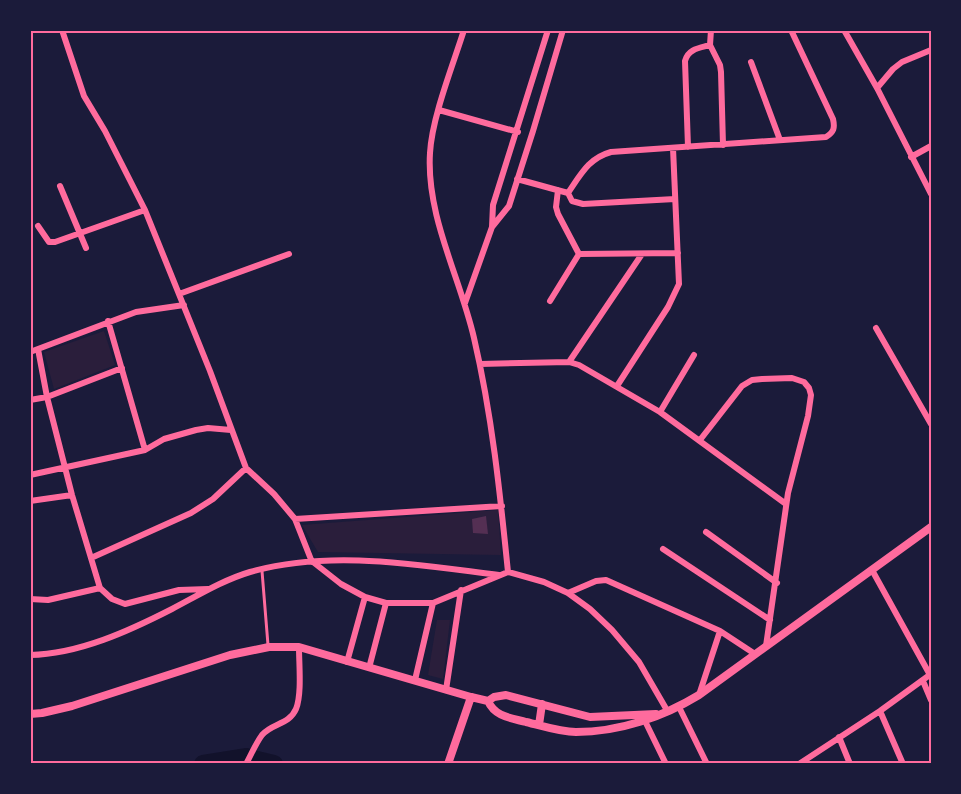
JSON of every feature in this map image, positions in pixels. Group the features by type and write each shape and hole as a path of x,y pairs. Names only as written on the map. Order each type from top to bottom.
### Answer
{"main road":[{"path":"448,764 471,697 488,701 496,713 575,732 598,730 680,707 931,527"},
{"path":"488,701 494,697 506,695 590,717 644,718"},
{"path":"539,725 542,704"}],"street":[{"path":"62,30 84,96 105,131 145,210 246,468 274,494 295,519 312,562 341,584 365,597 386,603 433,603 508,572 544,582 568,593 590,609 619,638 639,662 664,713"},
{"path":"464,30 439,110 430,152 431,175 441,229 480,364 502,506 508,572"},
{"path":"464,304 492,227 493,205 519,129 548,30"},
{"path":"492,227 509,206 563,30"},
{"path":"711,30 710,45 722,72 723,145"},
{"path":"568,193 586,166 595,158 611,152 826,137 834,129 832,119 791,30"},
{"path":"844,30 877,88 931,194"},
{"path":"688,147 686,56 691,51 710,45"},
{"path":"543,48 556,53"},
{"path":"877,88 902,62 931,50"},
{"path":"752,63 780,140"},
{"path":"439,110 533,131"},
{"path":"911,157 931,146"},
{"path":"617,386 674,297 679,284 673,148"},
{"path":"517,179 568,193 572,201 583,204 675,199"},
{"path":"60,186 86,248"},
{"path":"558,190 556,207 558,214 579,254"},
{"path":"38,226 46,239 51,242 145,210"},
{"path":"579,254 678,253"},
{"path":"179,294 289,254"},
{"path":"550,301 579,254"},
{"path":"569,362 642,254"},
{"path":"30,352 136,312 184,305"},
{"path":"108,321 144,450"},
{"path":"876,328 931,424"},
{"path":"38,350 47,397 72,495 100,588 112,599 125,604 179,590 210,589"},
{"path":"660,412 694,355"},
{"path":"480,364 569,362 617,386 660,412 786,504"},
{"path":"30,400 47,397 122,368"},
{"path":"700,440 742,386 752,380 792,378 804,382 809,388 811,395 808,416 786,504 777,583 766,646"},
{"path":"30,475 144,450 164,439 196,430 208,428 231,430"},
{"path":"92,558 196,510 213,499 246,468"},
{"path":"30,501 72,495"},
{"path":"295,519 502,506"},
{"path":"706,532 777,583"},
{"path":"663,549 770,620"},
{"path":"30,655 61,652 101,640 249,572 312,562 340,561 410,564 499,575"},
{"path":"799,764 880,711 931,674 872,570"},
{"path":"568,593 596,581 606,580 720,632 755,654"},
{"path":"30,599 48,600 100,588"},
{"path":"446,690 460,590"},
{"path":"347,662 365,597"},
{"path":"369,668 386,603"},
{"path":"415,680 433,603"},
{"path":"699,695 720,632"},
{"path":"30,714 72,706 220,658 269,647 299,647 471,697"},
{"path":"246,764 261,736 269,729 284,723 295,711 299,694 299,647"},
{"path":"923,681 931,700"},
{"path":"680,707 707,764"},
{"path":"880,711 903,764"},
{"path":"644,718 666,764"},
{"path":"839,737 850,764"}],"lane":[{"path":"262,570 269,647"}],"shaded area":[{"path":"104,331 115,365 54,389 44,352"},
{"path":"498,510 501,555 318,552 302,525"},
{"path":"437,620 450,620 443,679 428,675"}],"building":[{"path":"486,516 488,534 473,533 472,519"}],"waterway":[{"path":"203,764 247,757"},
{"path":"253,759 274,764"}]}
